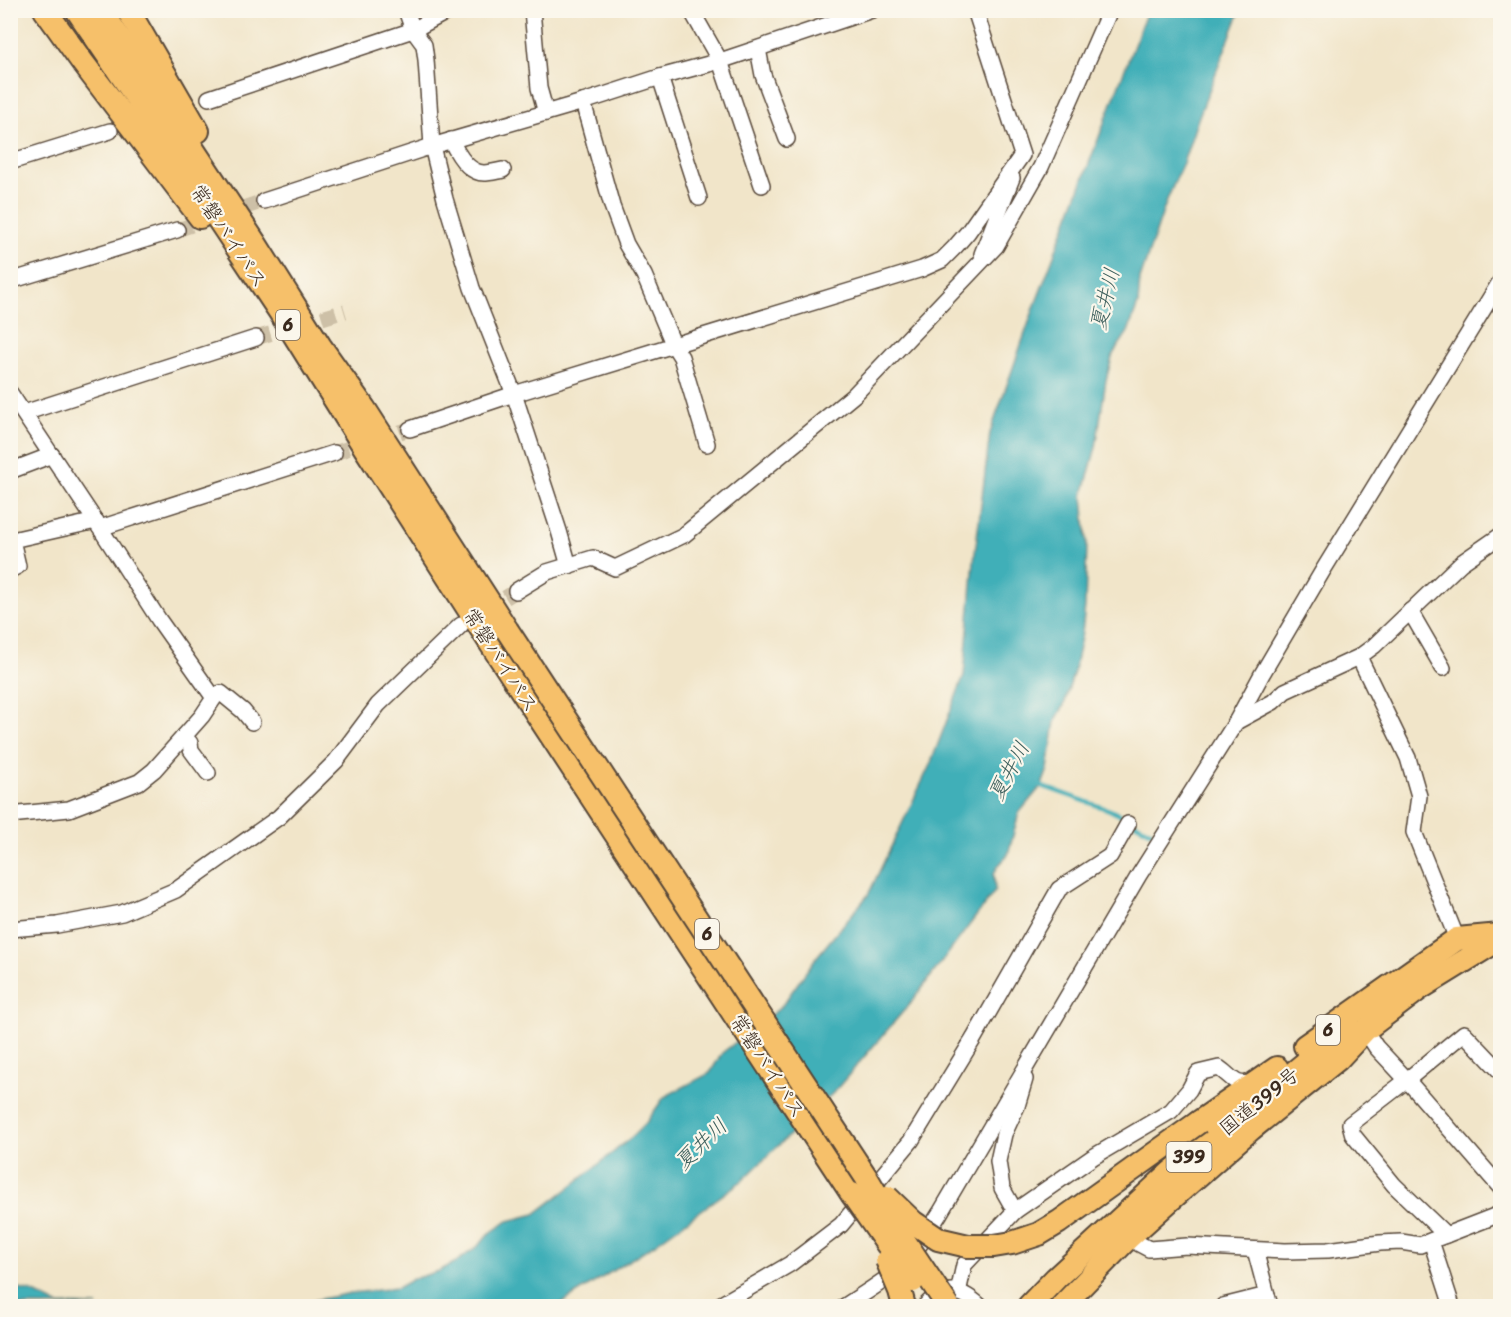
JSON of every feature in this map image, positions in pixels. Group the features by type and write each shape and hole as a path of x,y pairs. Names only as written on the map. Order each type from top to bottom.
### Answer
{"highway":[{"path":"45,10 230,258 300,346"},
{"name":"常磐バイパス","path":"78,10 280,312 300,346 499,637 859,1185 930,1306"},
{"name":"常磐バイパス","path":"101,10 381,436 499,637"},
{"path":"128,10 218,162 360,386 381,436"},
{"name":"6","path":"859,1185 938,1239 968,1246 994,1246 1039,1234 1261,1080 1457,939 1500,937"},
{"name":"国道399号","path":"1062,1306 1128,1238 1251,1129 1338,1059 1365,1030 1419,989 1500,937"},
{"name":"国道399号","path":"1029,1306 1056,1278 1170,1173 1325,1047 1365,1030"},
{"path":"859,1185 904,1306"},
{"name":"常磐バイパス","path":"859,1185 953,1300"}],"street":[{"path":"406,10 412,30 424,45 432,146 445,199 472,288 514,394 569,566"},
{"path":"208,98 412,30 450,10"},
{"path":"532,10 539,88 546,113"},
{"path":"692,10 720,61 762,185"},
{"path":"264,201 432,146 720,61 872,10"},
{"path":"975,10 1018,159 978,265"},
{"path":"516,591 547,572 593,558 615,568 684,535 854,395 996,246 1041,166 1110,10"},
{"path":"758,48 763,75 787,139"},
{"path":"660,77 699,198"},
{"path":"583,102 612,206 626,244 644,275 674,346 681,357 707,444"},
{"path":"10,162 110,131"},
{"path":"451,141 462,159 477,172 503,170"},
{"path":"410,429 514,394 922,269 942,260 968,232 1018,159 1050,145"},
{"path":"10,281 177,230"},
{"path":"844,1306 904,1263 940,1213 1139,875 1236,722 1322,572 1500,282"},
{"path":"24,413 256,338"},
{"path":"10,393 213,698 202,716 154,770 139,782 69,809 10,815"},
{"path":"10,570 18,566 12,540 98,524 334,453"},
{"path":"10,471 52,455"},
{"path":"1236,722 1272,702 1285,691 1359,657 1374,646 1461,562 1500,536"},
{"path":"1410,611 1443,668"},
{"path":"10,929 57,925 122,913 176,890 279,817 336,761 378,705 461,625"},
{"path":"1359,657 1408,758 1419,796 1414,832 1457,939"},
{"path":"221,693 243,711 252,722"},
{"path":"184,736 208,773"},
{"path":"717,1306 790,1264 841,1225 911,1140 974,1038 1059,889 1110,856 1128,824"},
{"path":"1365,1030 1376,1047 1500,1187"},
{"path":"1446,1235 1394,1185 1353,1135 1350,1124 1464,1034 1500,1071"},
{"path":"1015,1211 1002,1188 998,1161 1004,1134 1017,1106 1031,1059"},
{"path":"953,1300 964,1265 1015,1211 1093,1156 1171,1111 1189,1090 1198,1073 1219,1068 1233,1081 1243,1085 1261,1080"},
{"path":"1227,1102 1233,1081"},
{"path":"1128,1238 1149,1249 1187,1246 1255,1250 1328,1250 1380,1243 1401,1242 1420,1245 1500,1214"},
{"path":"1431,1241 1452,1306"},
{"path":"1223,1306 1268,1301 1255,1250"},
{"path":"925,1306 932,1299 949,1290 953,1300"},
{"path":"953,1300 967,1294 980,1306"}],"water":[{"name":"夏井川","path":"1147,11 1240,11 1167,200 1140,279 1138,304 1128,332 1113,354 1106,380 1096,447 1083,495 1087,543 1085,606 1074,671 1064,705 1055,722 1048,769 1042,785 1019,813 1008,855 994,874 995,891 913,1000 834,1092 743,1180 655,1244 562,1303 556,1306 286,1306 351,1293 397,1288 456,1262 478,1246 487,1235 508,1221 535,1214 633,1136 646,1123 664,1097 710,1073 722,1053 781,1007 815,959 868,895 930,765 964,675 974,561 990,433 1035,305"},
{"path":"11,1287 32,1292 58,1305 98,1306 11,1306"}],"waterway":[{"path":"1036,784 1110,810 1152,832"}],"tunnel":[{"path":"177,230 264,201"},
{"path":"256,338 345,311"},
{"path":"334,453 410,429"},
{"path":"486,610 516,591"}]}
